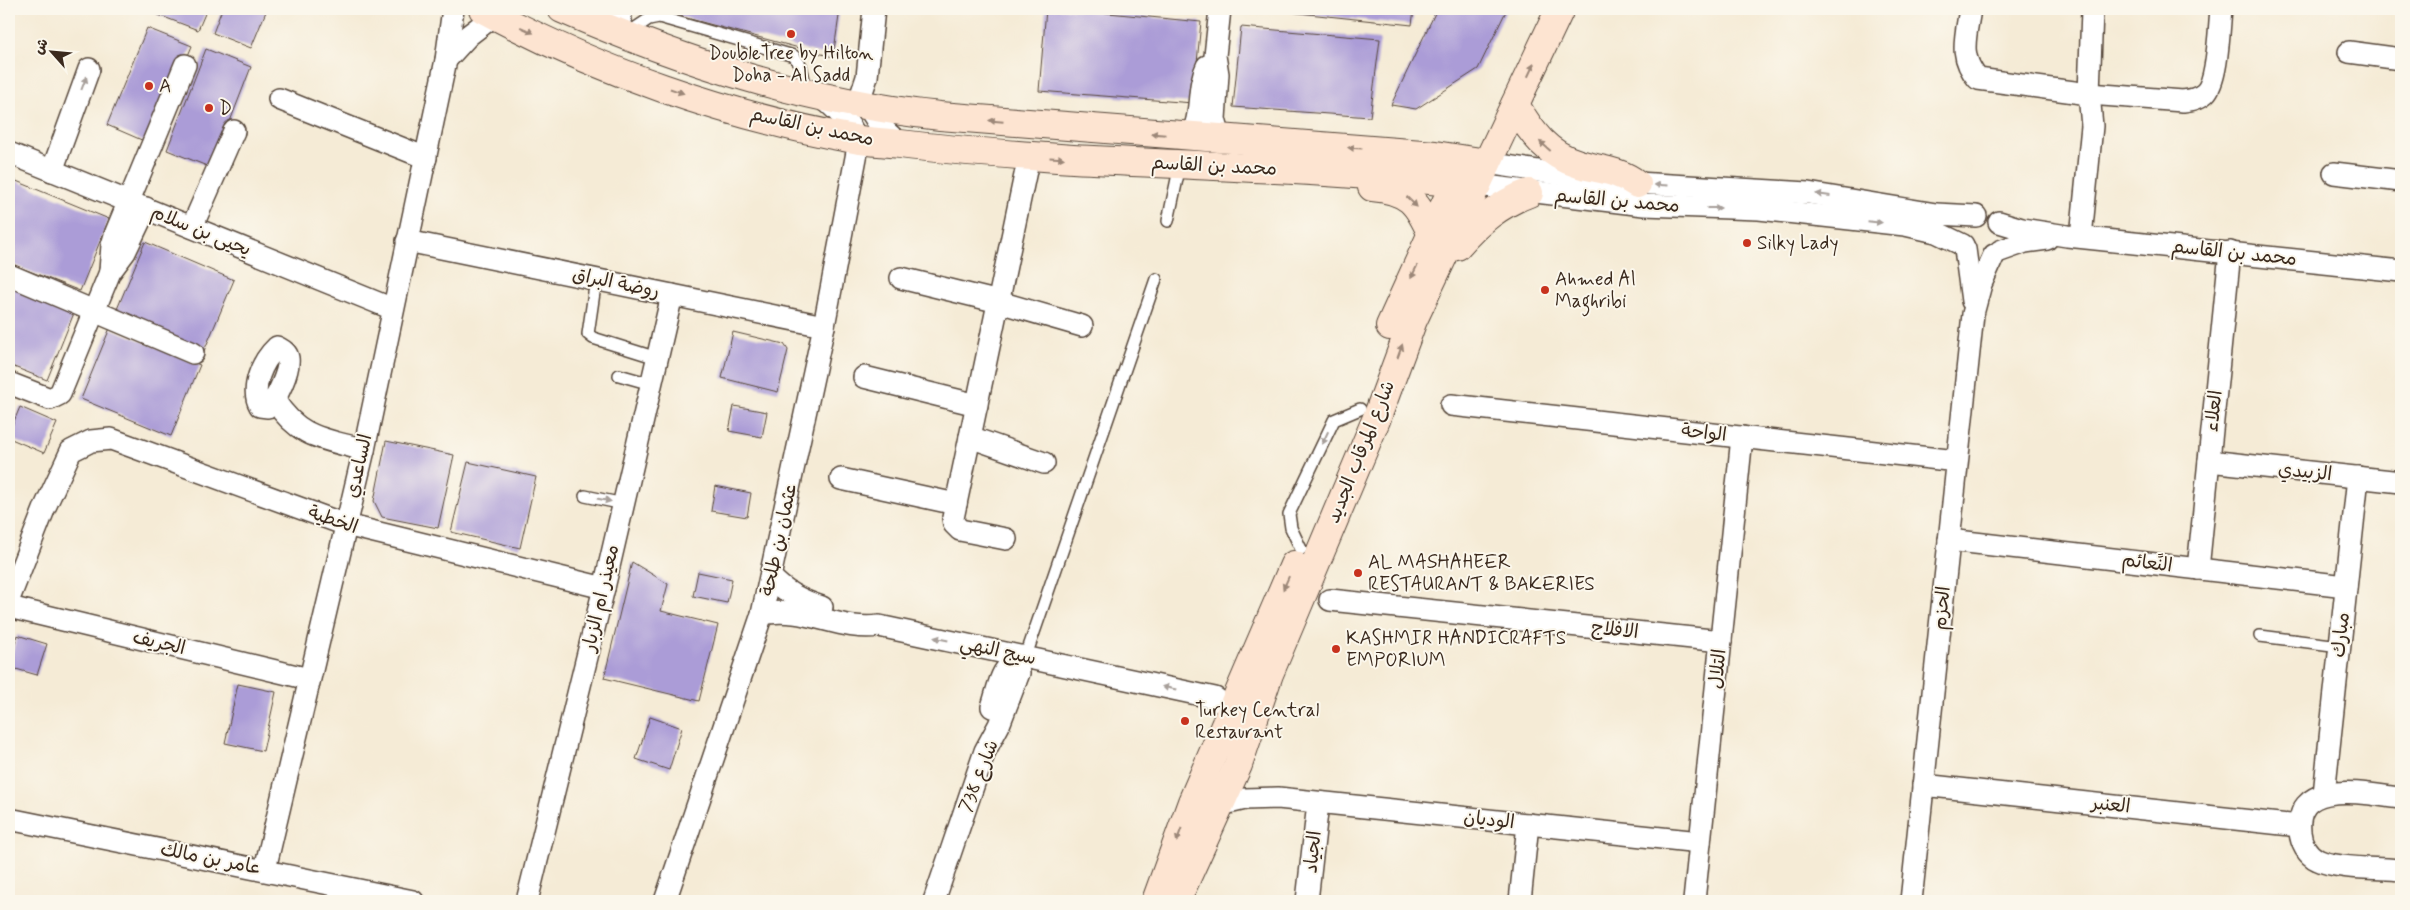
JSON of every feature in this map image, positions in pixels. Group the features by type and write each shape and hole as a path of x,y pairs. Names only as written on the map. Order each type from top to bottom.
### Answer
{"street":[{"name":"الساعدي","path":"265,869 364,450 446,60 453,9"},
{"path":"874,9 867,77 880,101 878,108 881,127 900,144"},
{"path":"1220,9 1215,56 1218,74 1215,119 1220,138"},
{"name":"شارع المرقاب الجديد","path":"1156,901 1192,802 1230,709 1301,550 1360,410 1392,321 1432,235 1515,105 1560,9"},
{"path":"1970,9 1964,54 1968,68 1978,79 1988,82 2089,94 2183,101 2195,100 2206,92 2213,78 2221,9"},
{"path":"2073,237 2092,126 2089,94 2092,10"},
{"path":"446,60 489,12"},
{"name":"محمد بن القاسم","path":"489,12 581,56 643,80 708,102 827,134 857,140 1029,156 1301,170 1471,172 1569,177 1637,184 1808,193 1936,214 1976,216"},
{"name":"محمد بن القاسم","path":"583,12 622,26 718,68 816,97 878,108 950,117 1435,155 1471,172 1529,193 1667,207 1759,209 1905,226 1936,232 1964,247"},
{"path":"2349,52 2401,59"},
{"path":"1191,137 1198,123 1203,76 1215,56"},
{"path":"9,383 50,398 60,394 110,272 112,245 137,205 185,65"},
{"path":"55,172 89,69"},
{"path":"816,97 838,111 857,140"},
{"path":"278,98 426,158"},
{"path":"1515,105 1534,134 1556,154 1578,164 1621,174 1637,184"},
{"path":"55,172 82,115"},
{"path":"192,227 234,131"},
{"path":"827,134 853,167"},
{"name":"عثمان بن طلحة","path":"665,901 762,614 824,326 857,154 857,140"},
{"name":"يحيى بن سلام","path":"9,153 393,309"},
{"path":"1006,539 960,530 956,527 954,518 1029,156"},
{"path":"1301,170 1324,182 1385,188 1400,192 1417,205 1432,235"},
{"name":"شارع المرقاب الجديد","path":"1176,901 1238,765 1276,655 1376,420 1406,336 1438,268 1471,172"},
{"path":"2334,173 2401,181"},
{"path":"1438,268 1476,224 1501,205 1529,193"},
{"path":"1976,216 1988,216 1999,222 2005,236 1997,253 1981,259 1975,257 1964,247 1961,238 1964,225 1976,216"},
{"name":"محمد بن القاسم","path":"1999,222 2015,228 2073,237 2401,271"},
{"name":"محمد بن القاسم","path":"1997,253 2025,242 2073,237"},
{"name":"روضة البراق","path":"408,241 824,326"},
{"name":"الحزم","path":"1964,247 1971,282 1973,314"},
{"name":"العلاء","path":"2198,569 2230,252"},
{"name":"الحزم","path":"1911,901 1973,314 1981,284 1997,253"},
{"path":"9,275 193,353"},
{"path":"901,278 999,302 1082,326"},
{"name":"معيذر ام الزبار","path":"527,901 604,588 672,295"},
{"path":"864,377 977,405"},
{"path":"275,401 291,422 300,430 310,435 364,450"},
{"name":"الواحة","path":"1451,404 1957,461"},
{"path":"970,437 1044,463"},
{"name":"التلال","path":"1694,901 1742,437"},
{"name":"الخطية","path":"9,599 45,506 71,451 91,441 111,439 346,525 604,588"},
{"name":"الزبيدي","path":"2209,461 2401,482"},
{"name":"مبارك","path":"2324,794 2358,477"},
{"path":"841,479 956,504"},
{"name":"النًعائم","path":"1949,540 2346,586"},
{"path":"771,577 779,586 798,599 867,619 879,626"},
{"name":"الافلاج","path":"1330,600 1721,640"},
{"name":"الجريف","path":"9,607 310,679"},
{"name":"سيج النهي","path":"762,614 795,612 857,626 879,626 1215,698 1230,709"},
{"name":"شارع 738","path":"934,901 985,751 992,708 1004,670 1015,656"},
{"path":"1200,849 1201,821 1232,739 1230,709"},
{"name":"الوديان","path":"1238,765 1242,773 1256,787 1278,798"},
{"name":"العنبر","path":"1923,785 2299,826"},
{"path":"2401,798 2337,792 2324,794 2312,801 2303,812 2299,826 2304,845 2317,860 2329,864 2401,870"},
{"name":"الوديان","path":"1220,805 1245,799 1278,798 1700,842"},
{"name":"الجياد","path":"1307,901 1318,802"},
{"name":"عامر بن مالك","path":"9,819 265,869 413,901"},
{"path":"1520,901 1528,824"}],"lane":[{"path":"1166,221 1177,164"},
{"path":"596,279 587,328 588,334 593,338 657,358"},
{"path":"1015,656 1029,647 1156,279"},
{"path":"619,375 651,384"},
{"path":"585,496 624,504"},
{"path":"2260,636 2340,646"}],"building":[{"path":"158,9 207,9 198,30 156,14"},
{"path":"222,9 267,9 251,48 213,33"},
{"name":"DoubleTree by Hilton Doha - Al Sadd","path":"661,9 840,9 833,57 660,11"},
{"path":"1046,9 1067,9 1201,22 1193,103 1039,91"},
{"path":"1261,9 1414,9 1412,25"},
{"path":"1437,9 1507,9 1478,69 1416,109 1391,105"},
{"path":"1241,27 1380,39 1370,117 1233,107"},
{"name":"A","path":"147,28 192,46 151,144 107,125"},
{"name":"D","path":"206,49 251,67 212,168 167,150"},
{"path":"9,178 109,219 80,291 9,263"},
{"path":"145,242 234,280 204,351 115,314"},
{"path":"9,280 76,308 47,380 9,365"},
{"path":"110,328 200,365 171,436 81,399"},
{"path":"733,332 784,344 788,350 778,392 722,378"},
{"path":"734,406 767,412 762,437 729,431"},
{"path":"20,407 57,423 44,453 9,438 9,433"},
{"path":"386,441 454,455 438,528 382,517 374,501"},
{"path":"468,462 536,477 520,548 451,532"},
{"path":"715,486 751,493 747,517 711,511"},
{"path":"632,562 668,584 661,611 718,625 699,701 604,678"},
{"path":"698,572 732,579 727,603 693,596"},
{"path":"17,635 47,644 37,675 9,667"},
{"path":"238,684 276,692 263,751 225,743"},
{"path":"650,717 682,728 669,770 636,759"}],"place":[{"name":"DoubleTree by Hilton Doha - Al Sadd","path":"791,34"},
{"name":"A","path":"149,86"},
{"name":"D","path":"209,108"},
{"name":"Silky Lady","path":"1747,243"},
{"name":"Ahmed Al Maghribi","path":"1545,290"},
{"name":"AL MASHAHEER RESTAURANT & BAKERIES","path":"1358,573"},
{"name":"KASHMIR HANDICRAFTS EMPORIUM","path":"1336,649"},
{"name":"Turkey Central Restaurant","path":"1185,721"}]}
